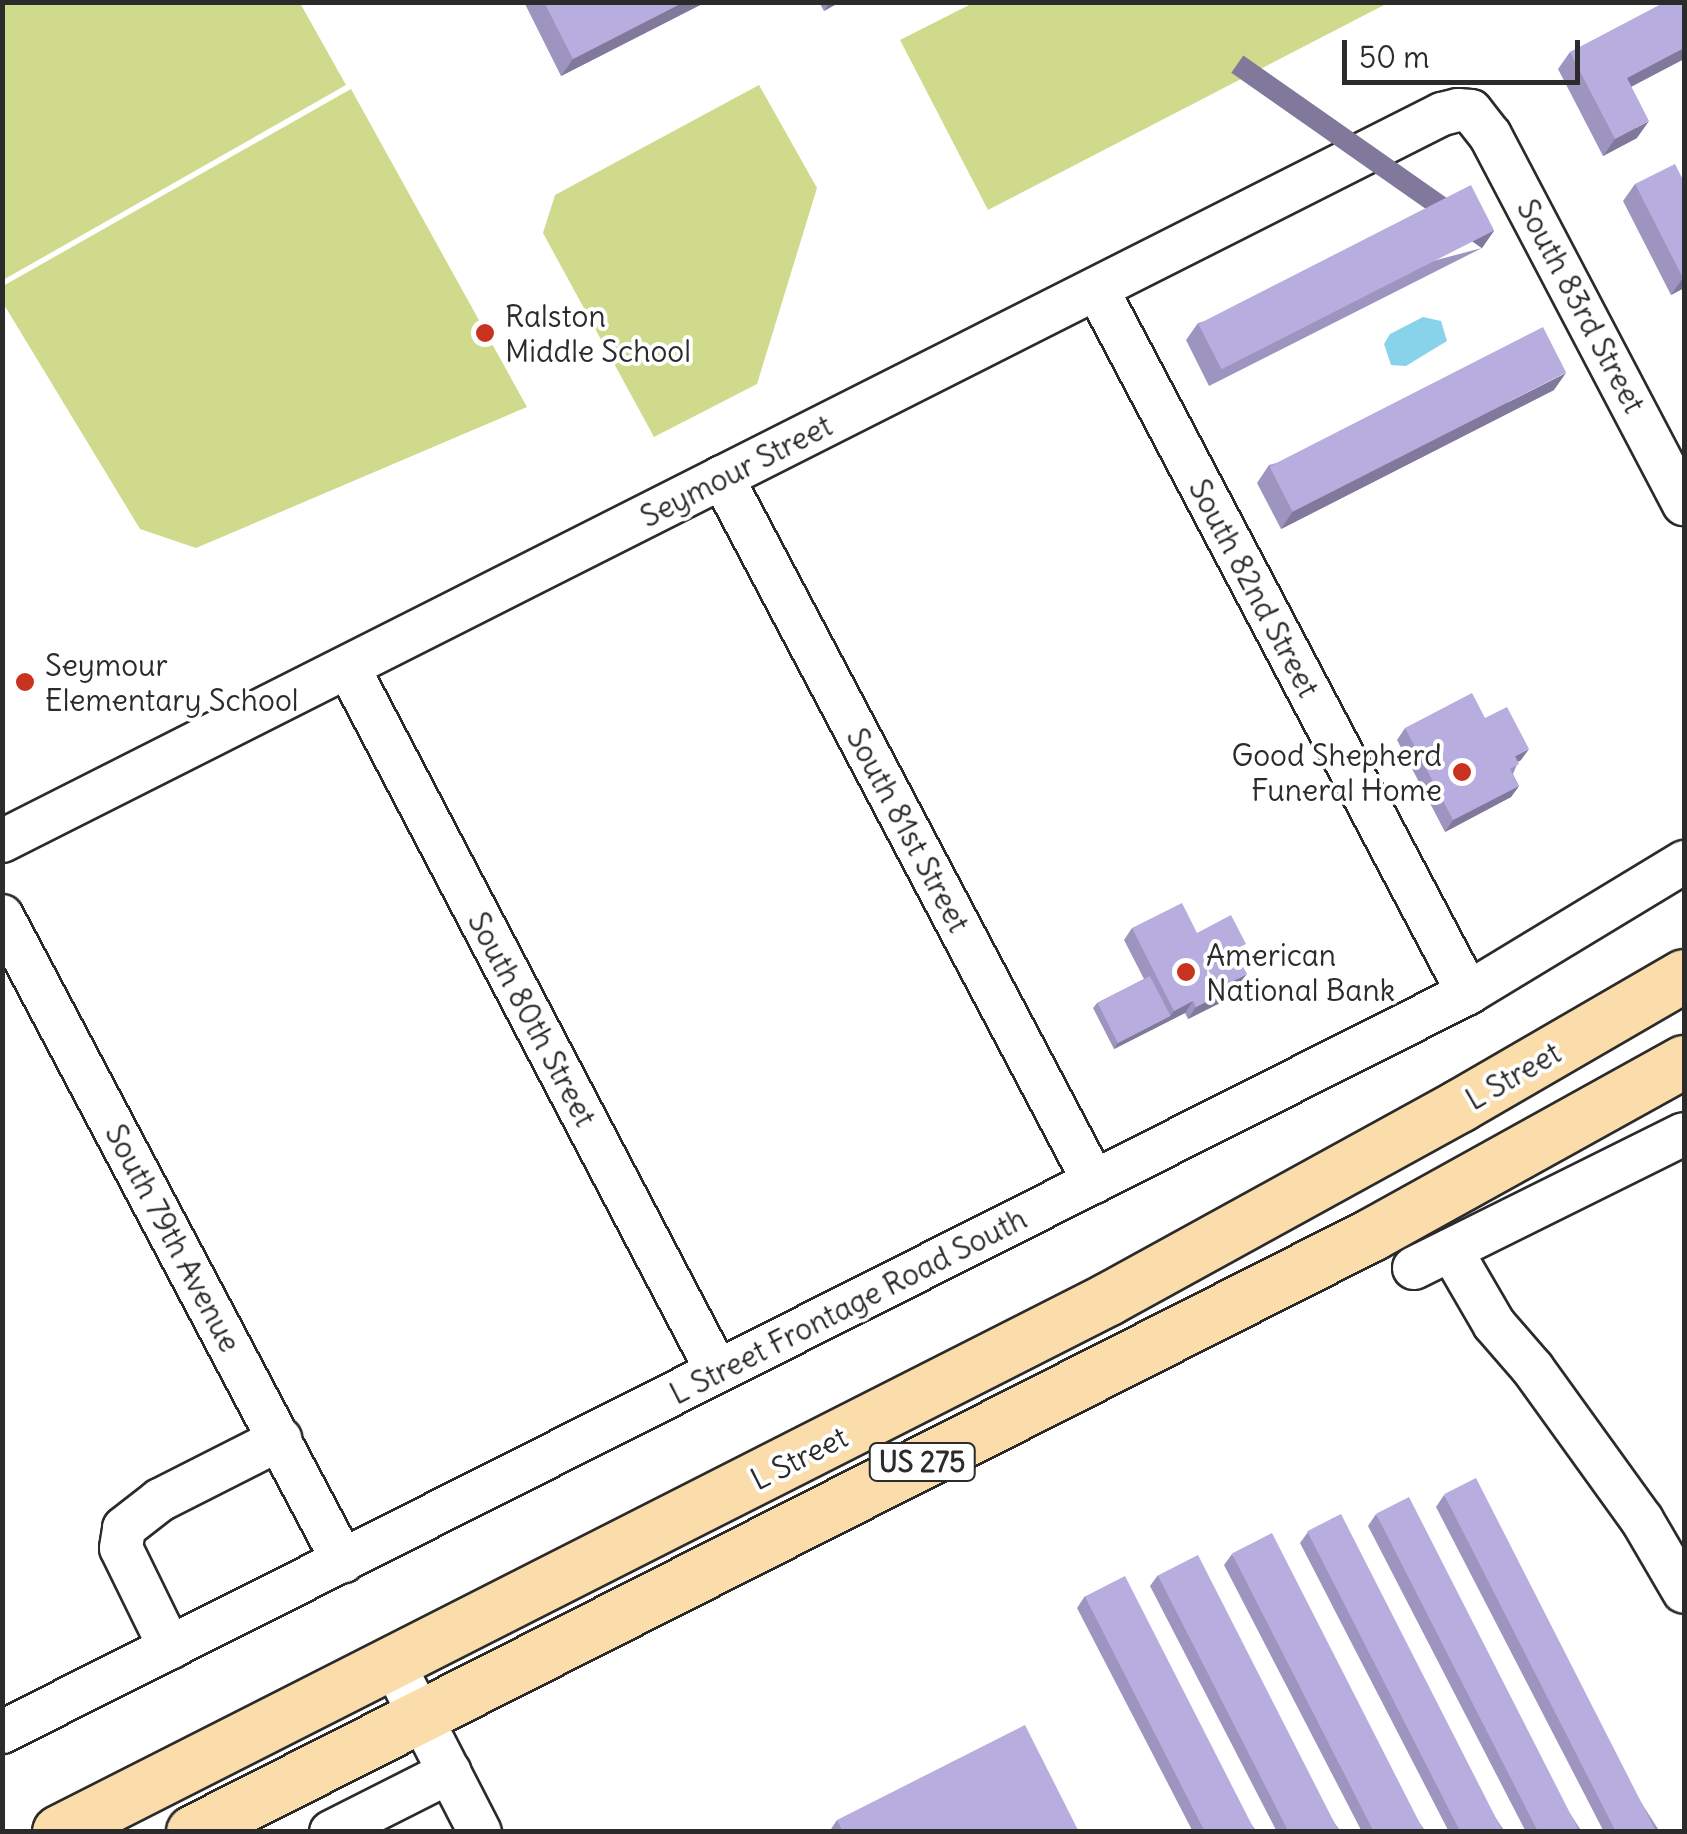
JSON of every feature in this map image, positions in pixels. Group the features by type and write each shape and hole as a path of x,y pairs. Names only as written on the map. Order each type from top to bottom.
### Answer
{"main road":[{"name":"L Street","path":"59,1832 1109,1299 1445,1115 1684,976"},
{"name":"L Street","path":"193,1832 1372,1235 1684,1062"}],"street":[{"name":"Seymour Street","path":"2,841 1442,114 1471,111"},
{"name":"South 83rd Street","path":"1471,111 1490,135 1684,504"},
{"name":"South 82nd Street","path":"1097,289 1468,993"},
{"name":"South 81st Street","path":"722,478 1094,1182"},
{"name":"South 80th Street","path":"348,667 717,1371"},
{"name":"L Street Frontage Road South","path":"2,1732 1468,993 1684,862"},
{"name":"South 79th Avenue","path":"2,916 343,1561"},
{"path":"1684,1134 1432,1259 1533,1369 1642,1520 1684,1592"},
{"path":"170,1648 121,1548 124,1528 160,1500 280,1439"},
{"path":"394,1663 480,1832"},
{"path":"331,1832 450,1772"}],"green space":[{"path":"3,2 300,3 346,85 3,280"},
{"path":"973,3 1388,3 988,210 900,40"},
{"path":"759,85 817,188 757,384 654,437 543,233 555,195"},
{"path":"351,89 527,407 196,548 140,529 3,303 3,286"}],"water":[{"path":"1423,317 1441,321 1447,341 1406,366 1391,365 1384,344 1390,334"}],"building":[{"path":"544,2 684,2 573,59"},
{"path":"1665,2 1684,2 1684,48 1627,78 1649,121 1615,139 1570,52"},
{"path":"1675,164 1684,182 1683,278 1635,184"},
{"path":"1471,185 1494,230 1222,369 1198,324"},
{"path":"1543,327 1566,372 1293,512 1269,466"},
{"name":"Good Shepherd Funeral Home","path":"1472,693 1485,718 1507,707 1529,749 1515,756 1519,764 1510,769 1519,786 1453,820 1405,728"},
{"name":"American National Bank","path":"1182,903 1197,933 1231,915 1246,944 1234,950 1247,974 1231,982 1234,988 1196,1007 1193,1001 1174,1011 1132,928"},
{"path":"1150,976 1170,1016 1118,1043 1097,1003"},
{"path":"1476,1478 1656,1832 1616,1832 1444,1494"},
{"path":"1409,1497 1580,1832 1538,1832 1376,1514"},
{"path":"1341,1514 1503,1832 1460,1832 1307,1531"},
{"path":"1272,1533 1424,1832 1374,1832 1232,1553"},
{"path":"1198,1555 1339,1832 1289,1832 1158,1575"},
{"path":"1125,1576 1255,1832 1205,1832 1085,1596"},
{"path":"1025,1725 1079,1832 843,1832 837,1820"}],"place":[{"name":"Ralston Middle School","path":"485,333"},
{"name":"Seymour Elementary School","path":"25,682"},
{"name":"Good Shepherd Funeral Home","path":"1462,772"},
{"name":"American National Bank","path":"1186,972"}]}
